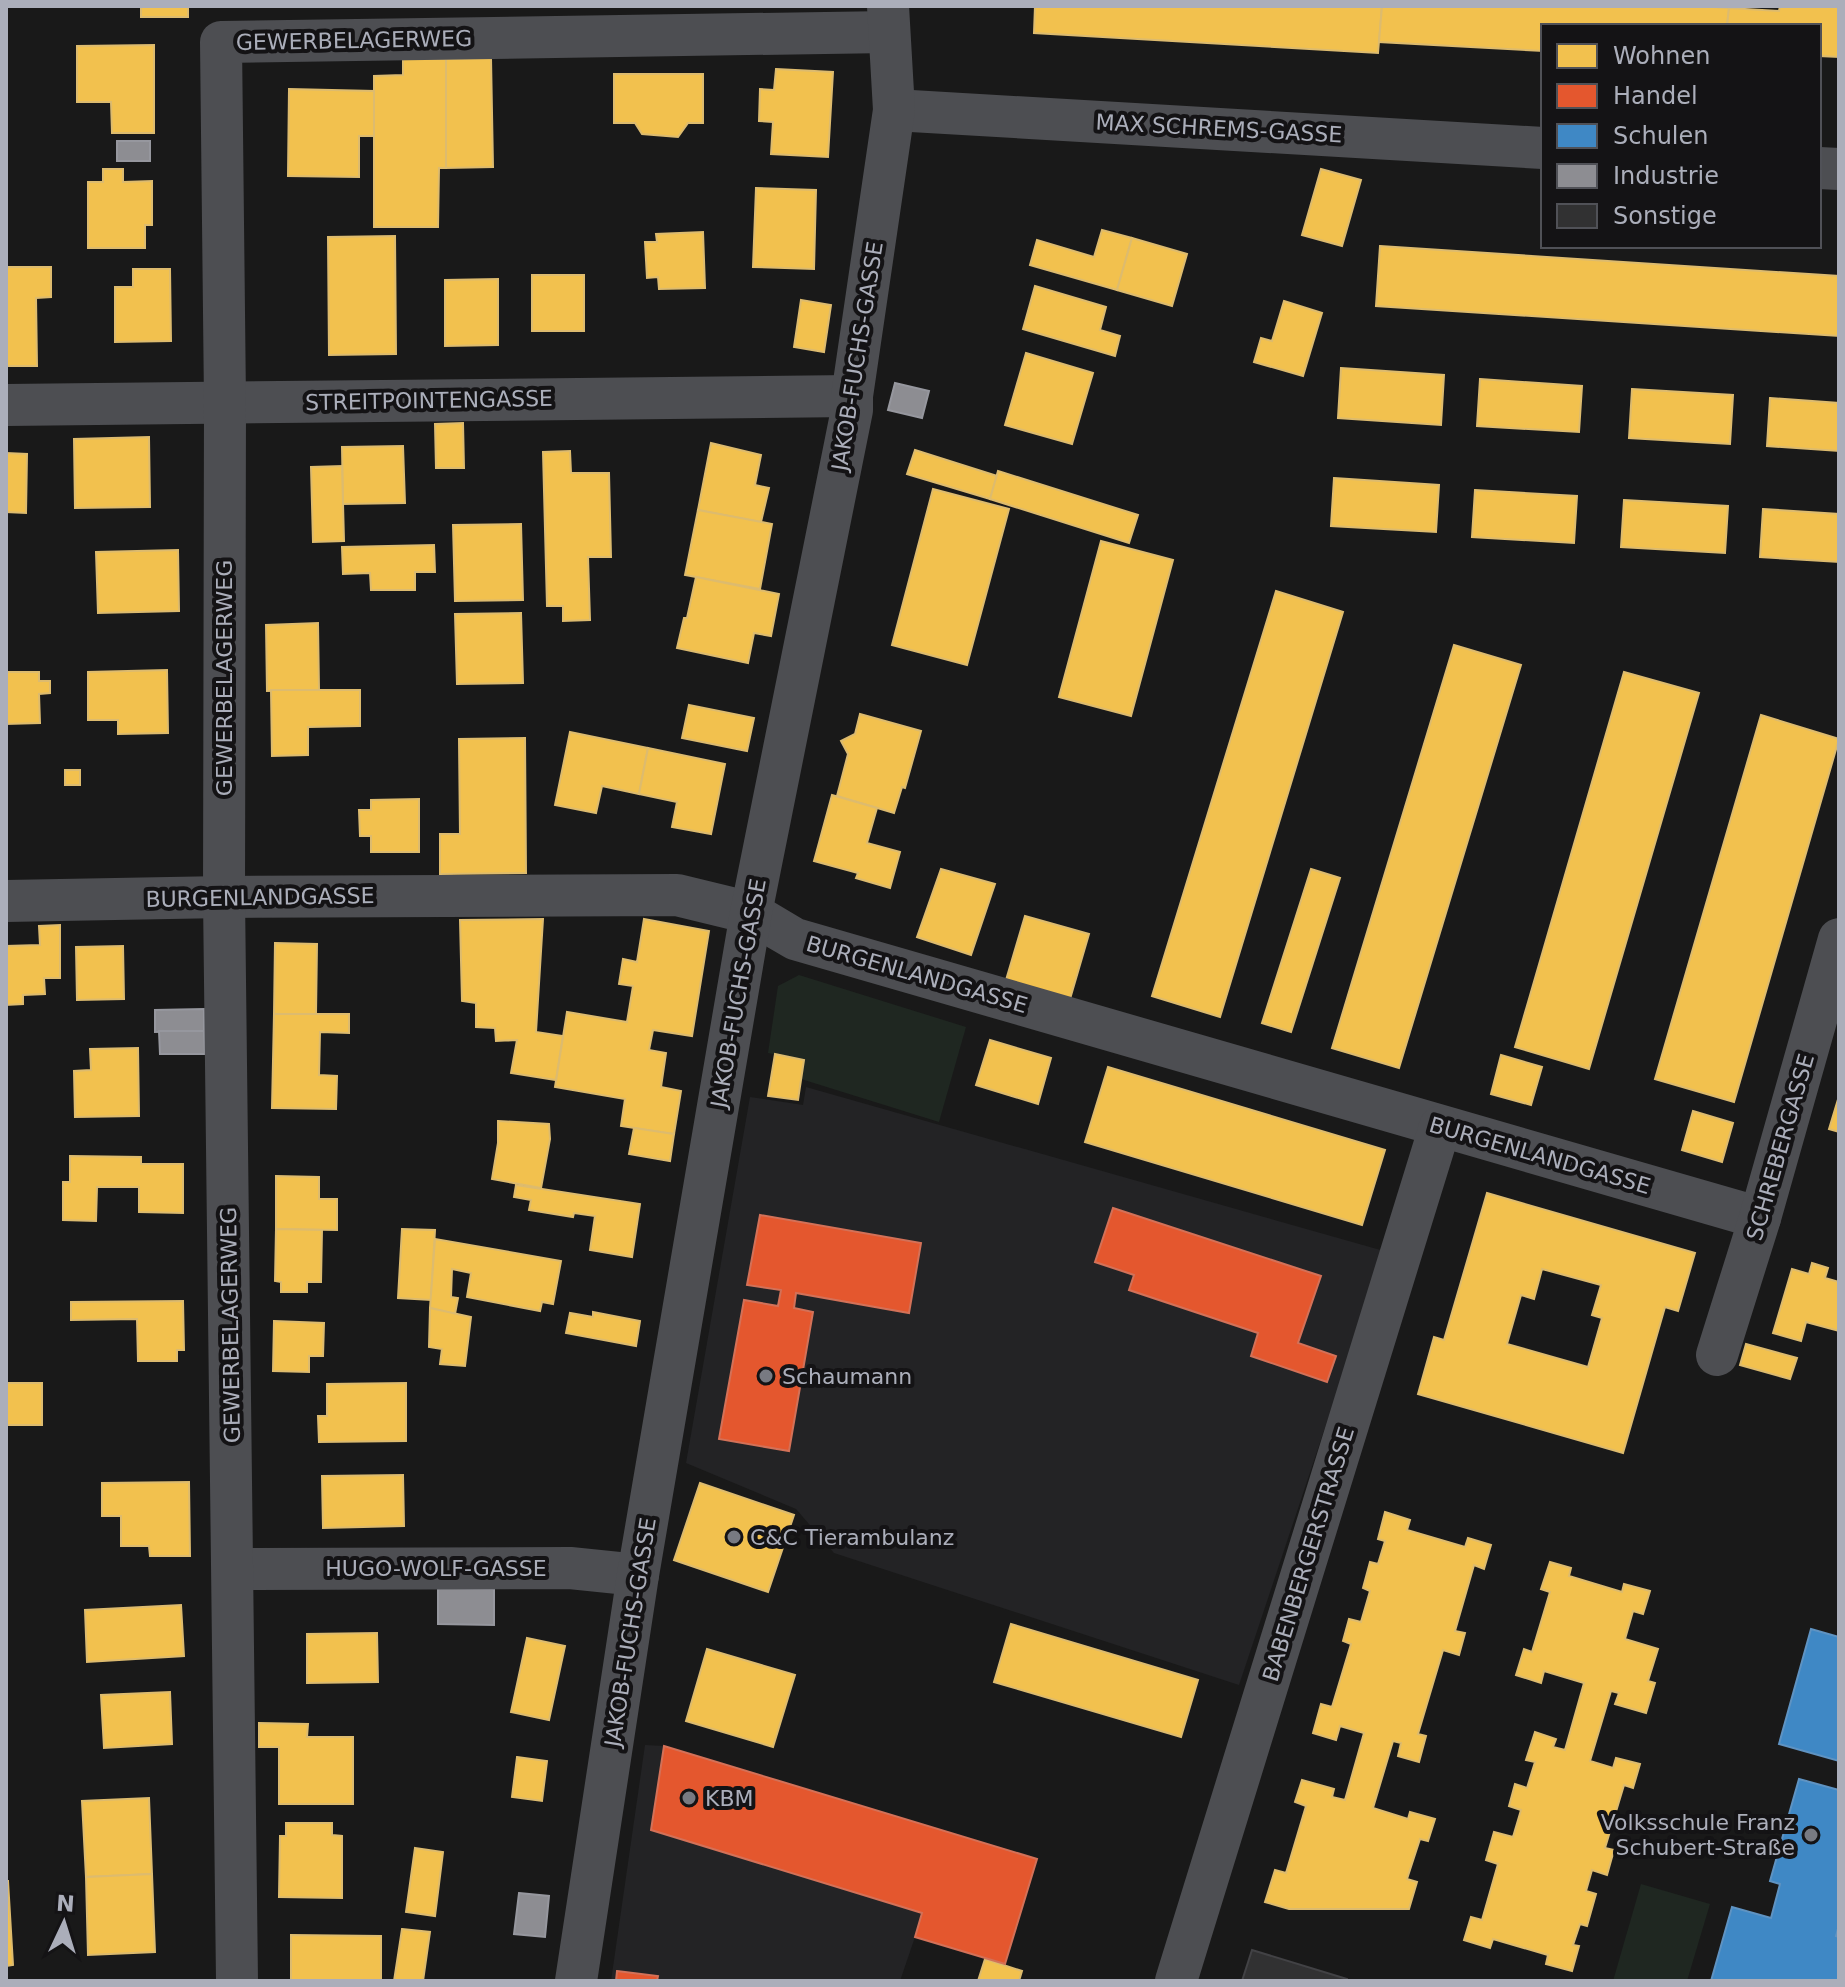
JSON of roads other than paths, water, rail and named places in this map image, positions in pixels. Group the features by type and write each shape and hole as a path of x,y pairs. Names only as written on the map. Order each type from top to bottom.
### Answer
{"street":[{"name":"JAKOB-FUCHS-GASSE","path":"576,1981 638,1575 751,913 852,410 894,110 888,19"},
{"name":"GEWERBELAGERWEG","path":"237,1981 224,897 225,402 221,42 888,19"},
{"name":"MAX SCHREMS-GASSE","path":"894,110 1541,148"},
{"name":"STREITPOINTENGASSE","path":"6,405 852,396"},
{"name":"BURGENLANDGASSE","path":"6,901 677,895 751,913 795,939 1760,1218"},
{"name":"SCHREBERGASSE","path":"1717,1355 1760,1218 1839,939"},
{"name":"BABENBERGERSTRASSE","path":"1176,1981 1440,1127"},
{"name":"HUGO-WOLF-GASSE","path":"233,1569 570,1568 638,1575"}],"place":[{"name":"Schaumann","path":"766,1376"},
{"name":"C&C Tierambulanz","path":"734,1537"},
{"name":"KBM","path":"689,1798"},
{"name":"Volksschule Franz Schubert-Straße","path":"1811,1835"}]}
